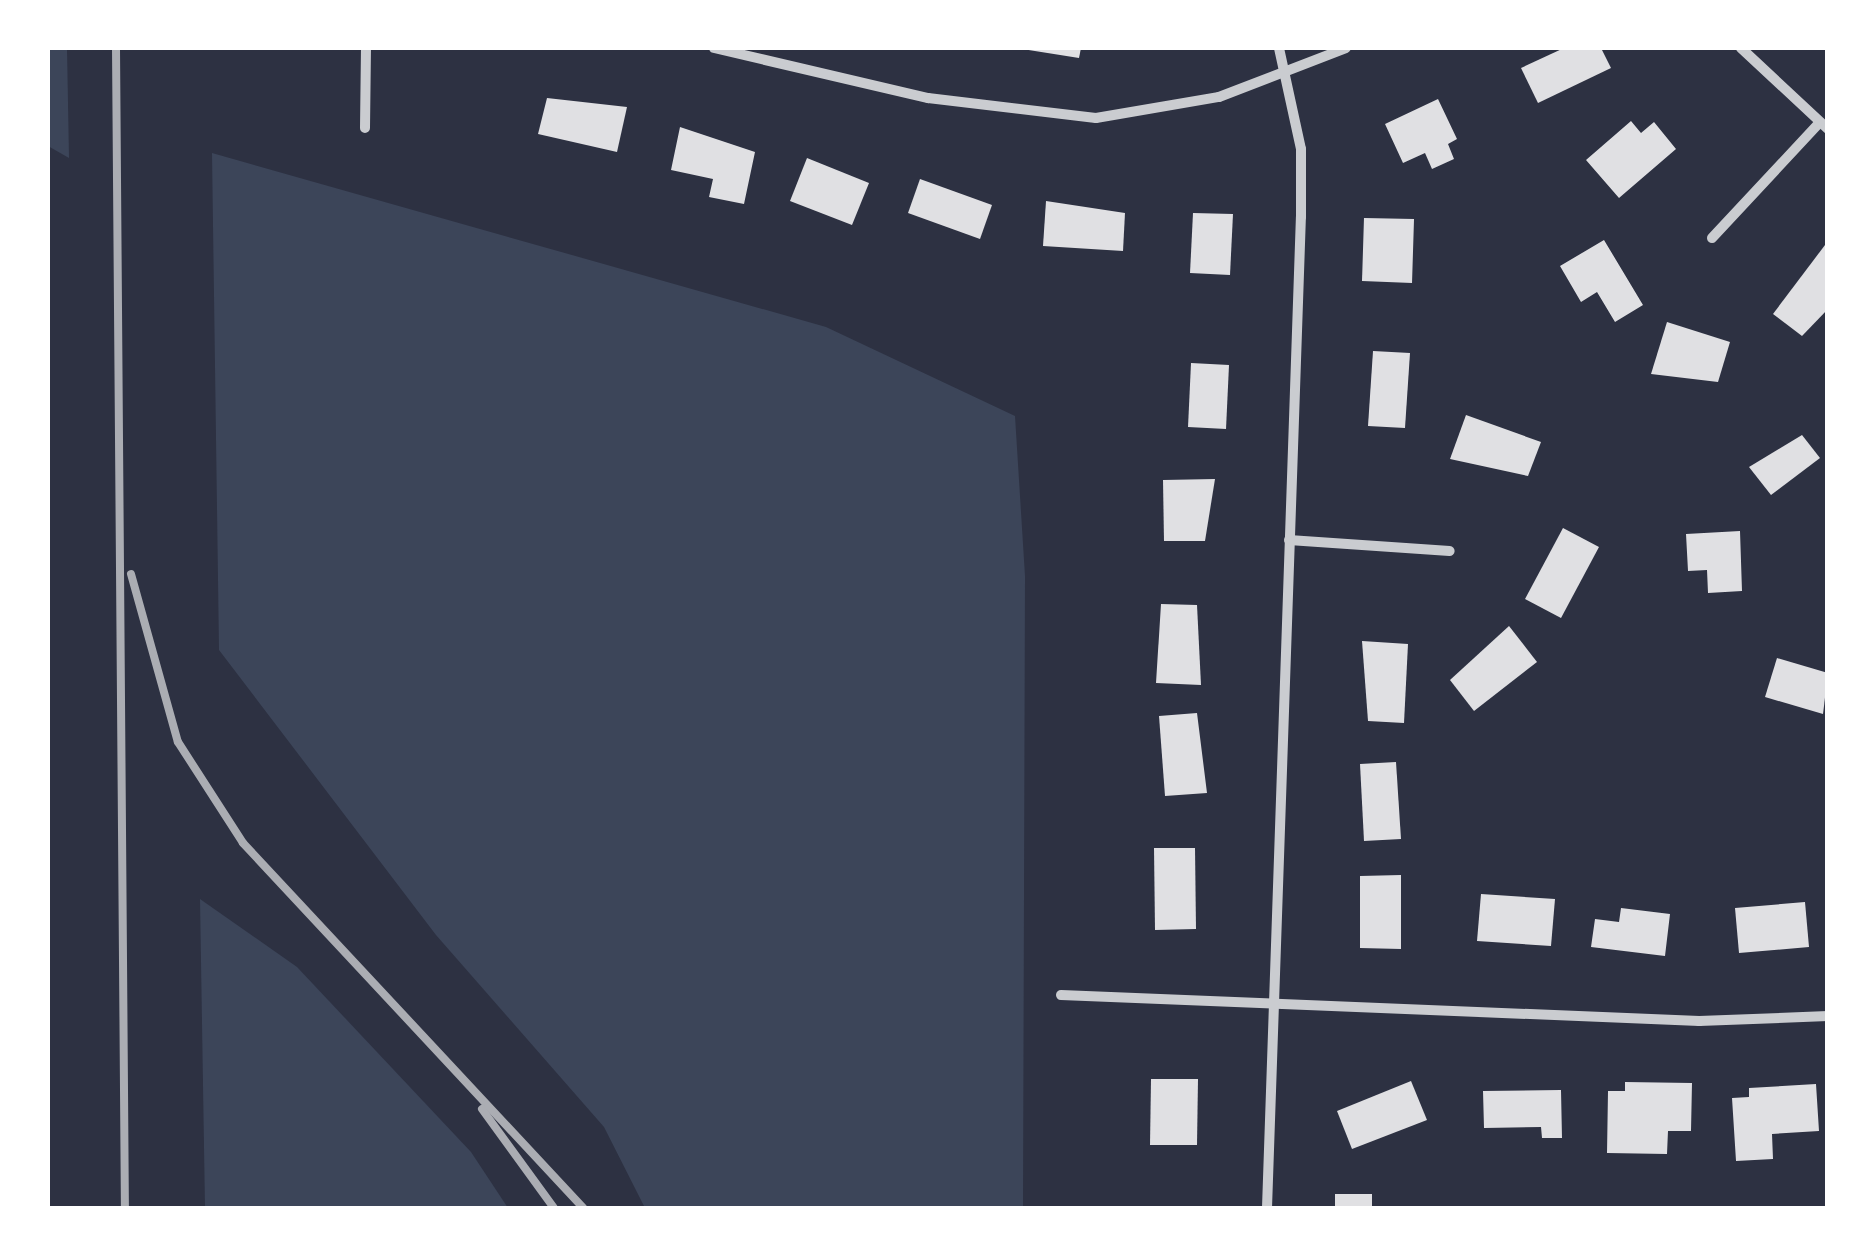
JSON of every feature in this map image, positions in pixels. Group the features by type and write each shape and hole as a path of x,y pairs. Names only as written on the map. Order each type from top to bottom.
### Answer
{"street":[{"path":"365,128 366,48"},
{"path":"714,48 928,98 1025,115 1114,117 1219,98 1346,48"},
{"path":"1267,1208 1301,217 1289,72 1279,48"},
{"path":"1712,238 1824,126 1741,48"},
{"path":"1289,540 1450,551"},
{"path":"1060,995 1275,1006 1828,1016"}],"shaded area":[{"path":"48,48 67,48 69,158 48,146"},
{"path":"212,153 826,327 1015,416 1025,576 1023,1208 645,1208 604,1127 436,935 219,650"},
{"path":"200,899 297,967 471,1152 508,1208 205,1208"}],"building":[{"path":"1016,48 1081,48 1079,58"},
{"path":"1564,48 1601,48 1611,68 1538,103 1521,68"},
{"path":"547,98 627,107 617,152 538,134"},
{"path":"1438,99 1457,139 1448,144 1454,159 1432,169 1425,153 1403,163 1385,124"},
{"path":"1631,121 1641,133 1654,122 1676,149 1619,198 1586,160"},
{"path":"680,127 755,152 744,204 709,197 713,179 671,170"},
{"path":"807,158 869,183 852,225 790,201"},
{"path":"920,179 992,205 980,239 908,213"},
{"path":"1046,201 1125,213 1123,251 1043,246"},
{"path":"1193,213 1233,214 1230,275 1190,273"},
{"path":"1364,218 1414,219 1412,283 1362,281"},
{"path":"1604,240 1643,305 1615,322 1597,292 1581,302 1560,266"},
{"path":"1825,245 1828,309 1802,336 1773,314"},
{"path":"1667,322 1730,342 1718,382 1651,374"},
{"path":"1373,351 1410,353 1405,428 1368,426"},
{"path":"1191,363 1229,365 1226,429 1188,427"},
{"path":"1466,415 1541,442 1528,476 1450,459"},
{"path":"1802,435 1820,458 1771,495 1749,467"},
{"path":"1215,479 1205,541 1164,541 1163,480"},
{"path":"1563,528 1599,547 1561,618 1525,599"},
{"path":"1740,531 1742,591 1708,593 1707,570 1688,571 1686,534"},
{"path":"1161,604 1197,605 1201,685 1156,683"},
{"path":"1509,626 1537,662 1474,711 1450,680"},
{"path":"1362,641 1408,644 1404,723 1368,721"},
{"path":"1777,658 1828,673 1823,714 1765,697"},
{"path":"1197,713 1207,793 1165,796 1159,716"},
{"path":"1396,762 1401,839 1364,841 1360,764"},
{"path":"1154,848 1195,848 1196,929 1155,930"},
{"path":"1401,875 1401,949 1360,948 1360,876"},
{"path":"1481,894 1555,899 1551,946 1477,941"},
{"path":"1805,902 1809,947 1739,953 1735,908"},
{"path":"1621,908 1670,914 1665,956 1591,947 1595,919 1619,922"},
{"path":"1151,1079 1198,1079 1197,1145 1150,1145"},
{"path":"1411,1081 1427,1120 1352,1149 1337,1111"},
{"path":"1625,1082 1692,1083 1691,1131 1668,1131 1667,1154 1607,1153 1608,1091 1625,1091"},
{"path":"1816,1084 1819,1131 1772,1134 1773,1159 1736,1161 1732,1098 1749,1097 1749,1088"},
{"path":"1561,1090 1562,1138 1542,1138 1541,1127 1484,1128 1483,1091"},
{"path":"1335,1194 1372,1194 1372,1208 1335,1208"}],"railway":[{"path":"116,48 125,1208"},
{"path":"131,574 178,742 243,843 583,1208"},
{"path":"482,1109 554,1208"}]}
